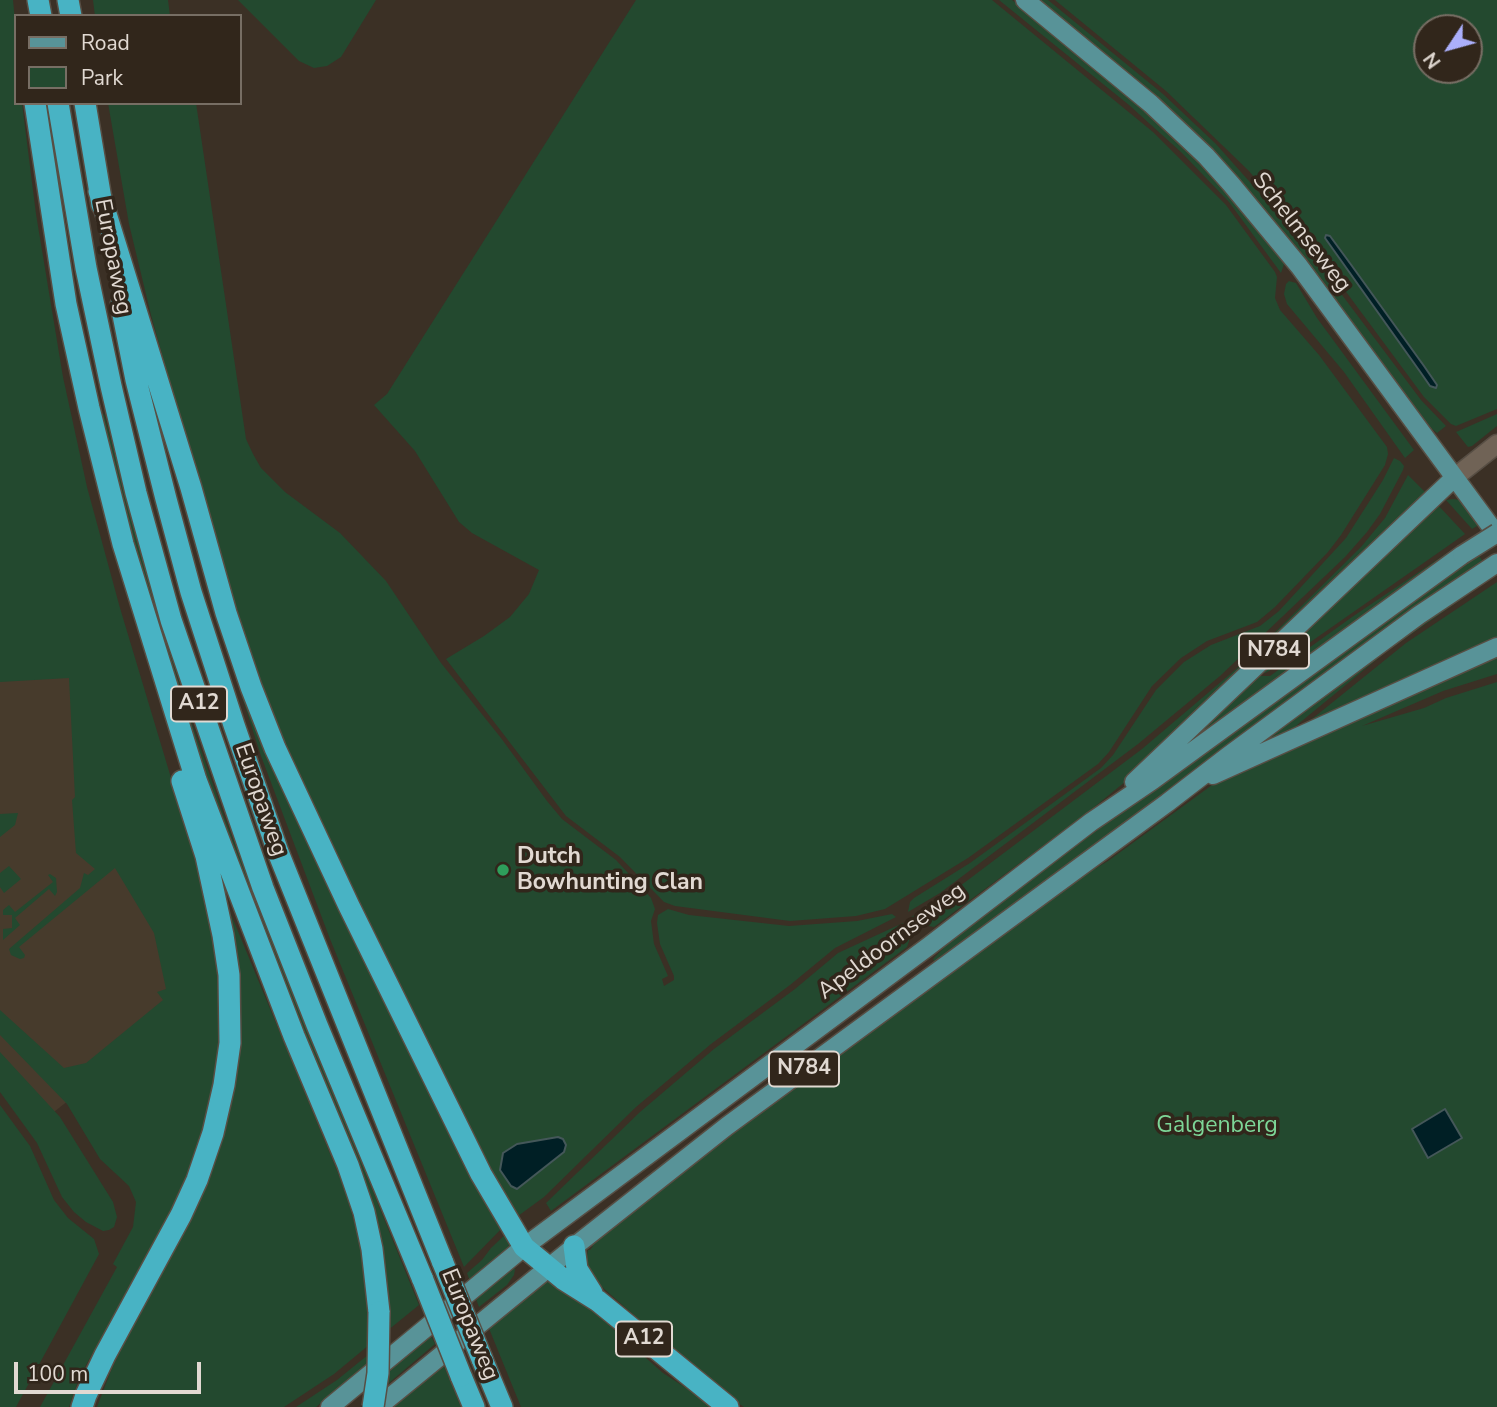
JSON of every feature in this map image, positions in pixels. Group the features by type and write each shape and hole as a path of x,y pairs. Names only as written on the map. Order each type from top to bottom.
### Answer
{"highway":[{"name":"A12","path":"35,105 75,343 102,465 147,626 192,768 239,895 348,1165 364,1212 380,1312 376,1407"},
{"name":"Europaweg","path":"58,105 86,268 111,386 136,493 171,620 263,888 474,1407"},
{"name":"Europaweg","path":"85,105 99,191 136,380 191,592 233,725 278,852 502,1407"},
{"name":"A12","path":"99,191 251,688 309,823 427,1069 481,1174 524,1247"},
{"name":"A12","path":"82,1407 105,1355 181,1215 197,1180 213,1133 230,1043 229,975 223,935 206,856 155,692 147,626"},
{"name":"A12","path":"574,1246 577,1269 598,1301"},
{"path":"524,1247 550,1266"},
{"name":"A12","path":"550,1266 563,1279 598,1301 728,1407"}],"main road":[{"name":"Schelmseweg","path":"1025,0 1151,104 1206,156 1231,184 1298,266 1497,534"},
{"name":"N784","path":"1091,822 1454,478"},
{"name":"Apeldoornseweg","path":"330,1407 524,1247 1091,822 1462,555 1497,534"},
{"name":"N784","path":"376,1407 727,1126 1419,615 1497,563"},
{"name":"N784","path":"1196,781 1497,647"}],"street":[{"path":"1454,478 1497,444"}],"shaded area":[{"path":"0,653 90,657 184,1010 50,1115 0,1057"}],"green space":[{"path":"0,0 13,0 14,105 22,105 36,214 63,377 87,487 120,608 202,881 218,954 222,1025 217,1084 186,1187 86,1365 69,1407 40,1407 117,1267 113,1264 133,1227 136,1202 129,1186 100,1159 67,1104 0,1035 0,1010 64,1068 86,1063 163,1000 157,992 166,989 154,933 115,868 19,947 25,955 24,958 11,955 9,949 80,888 84,873 88,875 95,869 76,853 69,678 0,682"},
{"path":"93,0 168,0 170,14 95,14"},
{"path":"238,0 376,0 341,57 327,66 314,68 299,61"},
{"path":"636,0 992,0 1153,132 1226,205 1275,272 1275,298 1280,310 1319,355 1387,447 1385,465 1341,535 1275,607 1257,622 1207,641 1181,658 1152,686 1109,752 1098,764 968,858 885,909 856,916 790,921 675,906 664,902 620,857 566,816 446,659 510,617 529,594 539,570 472,533 459,522 415,451 374,405 387,394"},
{"path":"999,0 1012,0 1103,73 1211,172 1284,264 1281,273 1229,202 1182,153 1129,105"},
{"path":"1034,0 1048,0 1163,94 1216,144 1297,235 1421,400 1446,426 1437,433 1431,428 1311,266 1228,168"},
{"path":"1055,0 1497,0 1497,409 1456,426 1451,424 1424,397 1321,258 1249,171 1166,91","holes":["1328,235 1424,366 1433,388 1325,238"]},
{"path":"108,105 196,105 246,439 253,454 261,468 285,492 340,533 386,581 441,663 562,819 616,860 651,898 655,909 651,921 654,944 668,976 662,979 664,986 674,980 674,976 660,944 657,923 658,915 668,909 689,915 789,926 857,921 892,914 896,917 835,948 711,1044 636,1107 544,1197 518,1216 509,1212 286,754 238,625 151,315 129,224"},
{"path":"1289,281 1296,283 1317,318 1414,450 1405,458 1344,372 1287,304 1284,294"},
{"path":"104,414 159,617 224,816 419,1305 387,1331 386,1319 283,985 218,818 153,619 99,415"},
{"path":"1497,414 1497,426 1472,446 1468,447 1456,432"},
{"path":"1394,458 1404,466 1403,470 1380,514 1367,532 1345,557 1220,676 1138,744 940,893 908,912 910,902 914,898 970,863 1101,768 1113,755 1156,690 1184,662 1211,645 1260,626 1279,611 1346,538"},
{"path":"175,465 215,601 505,1225 464,1267 330,939 261,756 212,603"},
{"path":"1408,475 1427,494 1251,660 1253,654 1361,547 1385,518"},
{"path":"1446,500 1460,500 1479,525 1472,529"},
{"path":"1437,504 1465,534 1269,671 1260,671"},
{"path":"1456,547 1458,550 1148,776 1258,676 1270,676"},
{"path":"1478,554 1483,562 936,964 933,959 959,932 1414,596"},
{"path":"1480,580 1483,584 1387,651 1294,730 1232,763"},
{"path":"1497,582 1497,639 1382,688 1302,727 1406,643"},
{"name":"Galgenberg","path":"1497,657 1497,674 1443,691 1362,726 1497,682 1497,1407 744,1407 725,1395 594,1280 586,1261 588,1250 593,1246 591,1244 645,1198 1059,890 1108,861 1212,785 1237,771 1304,744 1304,741"},
{"path":"1242,664 1246,665 1131,777 1087,813 934,927 912,919 911,917 944,898 1142,749"},
{"path":"18,813 15,825 0,837 0,814"},
{"path":"9,866 21,879 4,893 0,887 0,873"},
{"path":"48,875 56,878 55,896 49,889 15,918 20,925 3,940 3,929 12,928 12,915 3,915 3,910 9,905 15,912 53,882"},
{"path":"223,895 345,1190 361,1246 369,1294 369,1345 334,1374 284,1407 97,1407 110,1373 220,1135"},
{"path":"903,923 910,938 907,947 551,1211 546,1203 640,1112 714,1049 795,989 838,953"},
{"path":"0,1052 60,1117 113,1202 117,1217 114,1227 103,1231 86,1222 62,1197 37,1143 0,1092"},
{"path":"0,1105 30,1146 54,1200 68,1218 94,1239 99,1254 16,1407 0,1407"},
{"path":"508,1232 516,1245 470,1281 467,1273"},
{"path":"511,1266 515,1269 514,1275 507,1285 479,1307 474,1294"},
{"path":"551,1274 663,1373 715,1407 521,1407 488,1326"},
{"path":"429,1332 435,1344 383,1388 385,1368"},
{"path":"369,1354 368,1364 316,1407 296,1407 337,1380"},
{"path":"443,1364 461,1407 390,1407"}],"water":[{"path":"1326,235 1330,236 1424,366 1437,385 1436,388 1430,386 1325,238"},
{"path":"1445,1109 1462,1138 1428,1158 1412,1129"},
{"path":"558,1137 563,1139 566,1145 564,1152 517,1189 511,1186 500,1170 503,1153 517,1144"}],"place":[{"name":"Dutch Bowhunting Clan","path":"503,870"}]}
